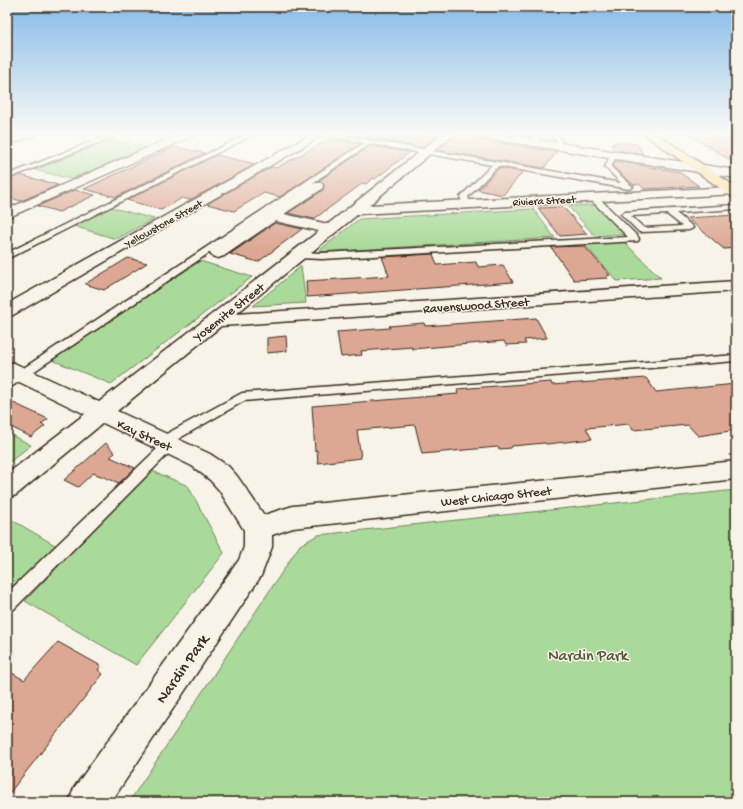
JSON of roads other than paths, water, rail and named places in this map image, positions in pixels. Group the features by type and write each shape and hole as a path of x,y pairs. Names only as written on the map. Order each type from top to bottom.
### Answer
{"main road":[{"path":"706,172 734,192"}],"street":[{"path":"7,214 103,172"},
{"name":"Yellowstone Street","path":"7,311 254,172"},
{"name":"Yosemite Street","path":"7,488 402,172"},
{"path":"718,172 736,174"},
{"path":"218,253 317,186"},
{"name":"Riviera Street","path":"355,210 734,192"},
{"path":"273,216 331,229"},
{"name":"Ravenswood Street","path":"216,321 736,286"},
{"name":"Kay Street","path":"12,376 101,414 201,460 219,473 228,483 258,528"},
{"name":"West Chicago Street","path":"258,528 293,516 736,470"},
{"name":"Nardin Park","path":"88,802 251,567 258,547 258,528"}],"lane":[{"path":"7,177 20,172"},
{"path":"7,256 176,172"},
{"path":"12,376 324,172"},
{"path":"467,204 464,197 488,172"},
{"path":"543,172 628,186"},
{"path":"613,172 639,196"},
{"path":"298,255 377,253 635,239 594,198"},
{"path":"669,211 689,228 642,230 625,214 647,212 669,211 736,208"},
{"path":"7,604 165,443 242,398 736,358"}]}
